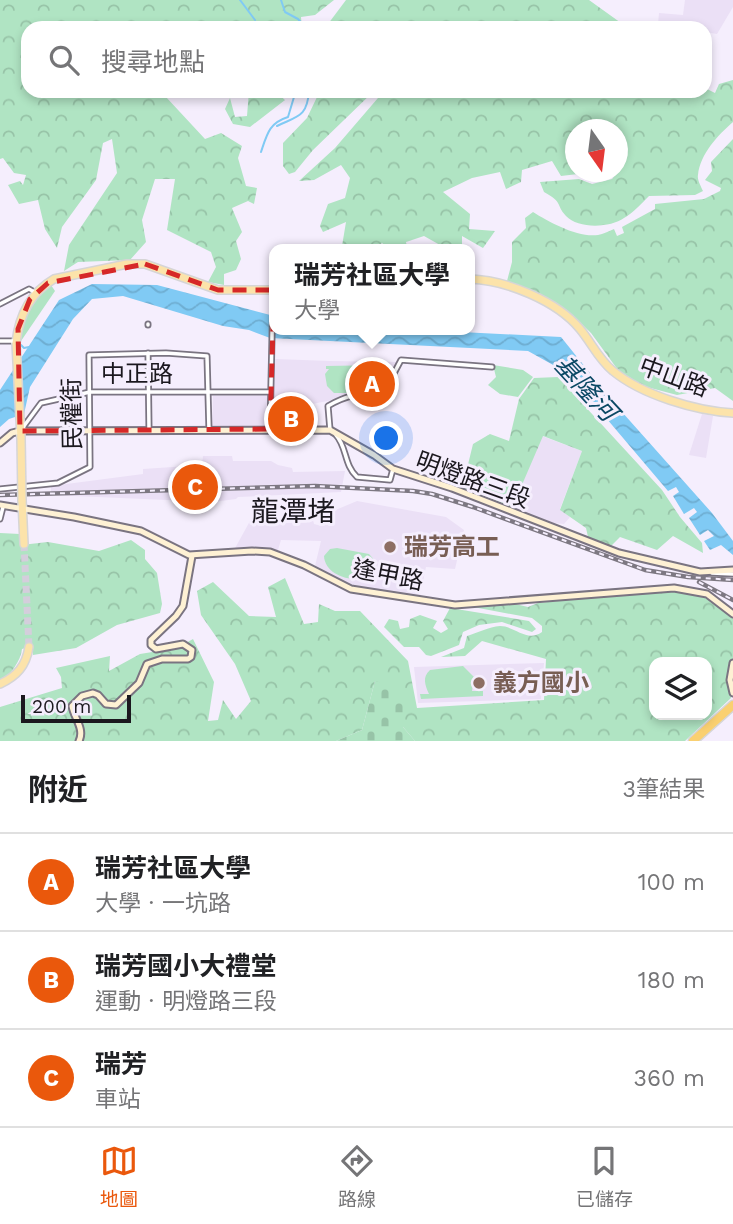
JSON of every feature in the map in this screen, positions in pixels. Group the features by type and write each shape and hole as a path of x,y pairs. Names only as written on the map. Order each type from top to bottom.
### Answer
{"highway":[{"path":"692,741 733,705"},
{"path":"700,741 733,712"}],"main road":[{"path":"24,544 16,341 22,313 36,293 54,279 127,264 144,264 218,290 269,290"},
{"name":"中山路","path":"475,279 491,280 561,310 581,329 608,368 632,385 702,409 733,413"},
{"path":"0,684 24,666 29,647"}],"street":[{"path":"144,264 146,255"},
{"path":"0,304 29,289 36,293"},
{"path":"270,429 271,335"},
{"path":"0,341 16,341"},
{"path":"149,429 148,353 207,356 209,430"},
{"name":"民權街","path":"2,488 58,483 90,467 89,355 148,353"},
{"path":"393,469 390,480 357,477 350,468 340,439 330,430 328,406 370,392 383,394 401,360 492,366"},
{"name":"中正路","path":"20,431 41,403 90,392 270,392"},
{"name":"明燈路三段","path":"20,431 330,430 393,469 452,488 619,553 707,573 733,572"},
{"path":"0,443 12,433 20,431"},
{"path":"0,519 1,506 74,517 141,531 192,556 183,606 151,640 151,645 156,649 183,644 192,650 191,657 188,660 162,659 147,664 139,683 116,705 106,704 93,692 77,699 72,706 81,729 82,737 79,741"},
{"name":"逢甲路","path":"192,556 270,552 304,565 351,589 455,605 684,588 707,594 733,614"},
{"path":"733,663 730,680 733,693"}],"highlighted area":[{"path":"145,264 218,290 274,290 270,429 20,431 18,329 30,299 48,283"}],"shaded area":[{"path":"685,0 733,0 733,7 717,34 712,33 712,21 658,21 659,13 683,15"},
{"path":"275,359 398,362 384,390 307,405 305,426 273,426"},
{"path":"213,396 268,396 268,428 212,427"},
{"path":"702,414 713,416 706,458 689,455"},
{"path":"542,436 582,451 560,509 570,517 564,524 512,508"},
{"path":"203,456 232,456 233,461 271,461 292,468 293,472 345,471 341,492 238,497 213,502 51,495 51,486 143,474 143,469 202,465"},
{"name":"瑞芳高工","path":"357,501 446,517 464,530 455,569 426,567 420,596 353,585 319,571 315,566 321,541 281,540 277,553 234,550 250,521 288,523 313,520 314,524 318,525 322,524 326,514"},
{"name":"義方國小","path":"544,663 541,699 418,703 414,667"}],"green space":[{"path":"0,0 334,0 315,15 301,17 301,21 21,21 21,98 167,98 205,139 221,133 242,146 238,158 246,186 257,188 254,204 248,201 232,208 242,232 236,241 241,259 236,270 224,274 224,285 208,282 216,267 211,252 167,230 175,179 155,179 142,220 146,242 130,260 78,262 64,271 69,245 117,173 112,139 103,143 96,180 62,227 57,248 45,229 38,200 19,204 8,185 20,181 23,185 26,175 14,173 3,158 0,159"},
{"path":"346,0 589,0 618,21 330,21"},
{"path":"733,80 733,122 716,139 702,160 698,177 703,191 695,195 649,196 627,216 611,224 594,226 571,220 557,201 544,192 540,182 628,182 628,119 565,119 565,176 561,176 552,161 522,170 521,182 506,189 500,172 472,178 443,192 470,214 469,229 495,231 483,248 462,236 462,244 438,244 424,236 406,244 342,244 346,222 323,232 320,226 328,204 345,198 350,178 341,165 314,180 299,181 335,148 378,98 712,98 712,92 715,93 719,84"},
{"path":"230,98 235,117 247,116 248,98 285,100 250,127 233,124 225,109"},
{"path":"317,98 367,98 313,150 295,172 289,174 283,166 283,143 307,118"},
{"path":"733,139 733,401 715,388 677,395 643,386 618,370 591,333 568,311 507,281 512,262 512,242 526,228 525,218 533,212 573,232 598,235 614,229 617,236 624,233 622,227 655,209 655,204 704,199 720,191 721,188 705,180 712,171 711,162"},
{"path":"51,285 55,291 21,341 23,324 29,310"},
{"path":"382,365 382,368 363,368 368,375 368,385 358,393 334,393 327,386 325,374 329,369 326,369 326,366"},
{"path":"493,365 523,370 533,377 518,397 500,394 488,385 496,377"},
{"path":"558,377 662,490 702,543 703,553 673,536 657,550 620,537 611,546 588,537 586,528 560,510 582,451 543,436 512,508 462,489 473,444 490,434 509,441 519,399 534,378"},
{"path":"0,533 20,534 21,545 48,542 99,551 131,540 145,550 145,559 157,573 162,604 160,613 117,625 76,648 33,655 33,646 22,649 20,658 8,676 0,682"},
{"path":"330,549 369,554 376,562 376,574 353,579 330,570 324,556"},
{"path":"285,578 304,624 318,622 319,604 335,611 360,611 408,661 417,708 544,700 546,659 482,641 465,656 441,657 464,648 467,636 500,626 531,636 542,632 542,626 532,618 468,606 511,603 528,607 538,603 684,588 707,597 733,614 733,665 729,675 731,698 712,716 712,657 649,657 649,720 707,720 685,741 415,741 403,727 375,681 362,730 336,741 0,741 0,707 62,688 61,677 56,668 110,656 109,671 140,654 177,648 193,639 214,682 208,721 218,720 223,700 236,719 251,701 235,664 201,615 197,591 213,582 249,616 276,617 268,587"},
{"path":"450,608 529,621 536,629 532,632 502,622 479,625 463,632 459,645 431,656 426,655 419,647 404,647 384,627 389,619 398,621 400,629 409,627 410,619 420,615 437,621 433,628 441,633 448,629 443,621"},
{"path":"463,666 474,677 472,691 483,691 483,696 421,699 420,694 429,694 425,678 430,670"},
{"path":"375,681 407,689 403,727 415,741 336,741 362,730"}],"water":[{"name":"基隆河","path":"92,284 157,285 269,315 269,335 475,335 475,333 561,337 614,403 712,513 733,541 733,555 721,545 710,550 704,541 714,536 708,530 700,535 689,518 697,512 694,508 684,514 673,496 679,492 676,487 668,491 573,379 528,351 270,338 123,296 92,299 73,319 30,387 24,414 9,419 0,427 0,390 59,300"}],"waterway":[{"path":"240,0 255,20"},
{"path":"281,0 285,12 300,21"},
{"path":"261,152 273,126 288,117 294,98"},
{"path":"277,126 300,115 308,98"},
{"path":"21,345 24,348 29,347"}],"tunnel":[{"path":"24,544 29,647"}],"railway":[{"path":"0,495 315,486 413,491 473,507 645,570 688,577 733,580"},
{"path":"699,582 733,600"}],"place":[{"name":"瑞芳社區大學","path":"372,384"},
{"name":"瑞芳國小大禮堂","path":"291,419"},
{"name":"瑞芳","path":"195,487"},
{"name":"瑞芳高工","path":"390,547"},
{"name":"義方國小","path":"479,683"}],"district":[{"name":"龍潭堵","path":"293,511"}]}
